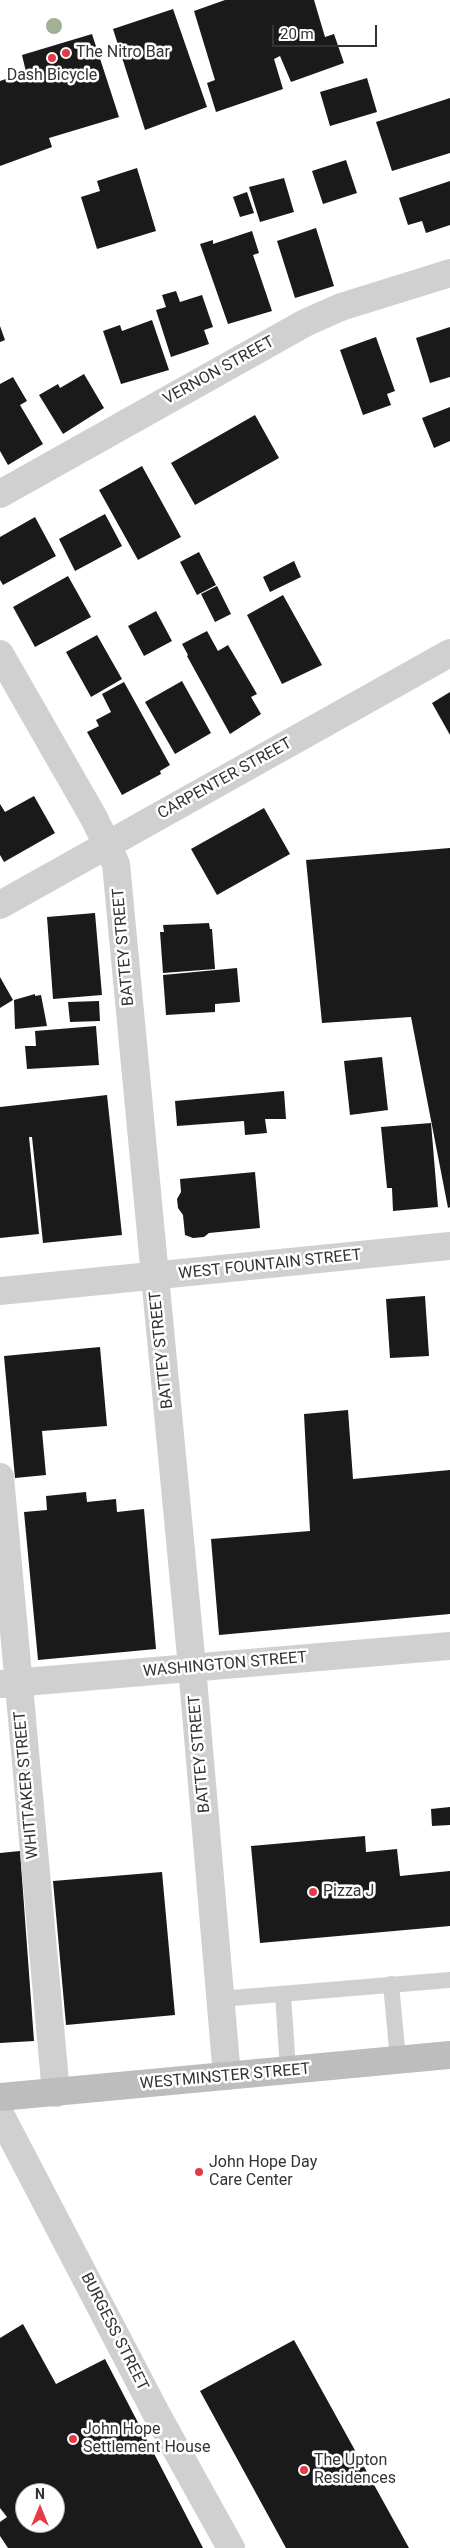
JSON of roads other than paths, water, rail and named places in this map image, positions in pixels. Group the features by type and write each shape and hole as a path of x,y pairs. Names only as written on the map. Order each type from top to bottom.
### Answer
{"main road":[{"name":"WESTMINSTER STREET","path":"0,2097 450,2056"}],"street":[{"name":"VERNON STREET","path":"0,494 305,323 341,307 450,273"},
{"name":"CARPENTER STREET","path":"0,905 450,653"},
{"name":"BATTEY STREET","path":"0,654 108,845 116,864 192,1667 227,2076"},
{"name":"WEST FOUNTAIN STREET","path":"0,1291 450,1246"},
{"name":"WHITTAKER STREET","path":"0,1477 9,1684 56,2093"},
{"name":"WASHINGTON STREET","path":"9,1684 450,1646"},
{"name":"BURGESS STREET","path":"0,2114 156,2413 231,2548"}],"lane":[{"path":"220,2000 450,1980"},
{"path":"391,1984 398,2060"},
{"path":"283,1994 288,2070"}],"place":[{"name":"The Nitro Bar","path":"66,53"},
{"name":"Dash Bicycle","path":"52,58"},
{"name":"Pizza J","path":"313,1892"},
{"name":"John Hope Day Care Center","path":"199,2172"},
{"name":"John Hope Settlement House","path":"73,2439"},
{"name":"The Upton Residences","path":"304,2470"}]}
